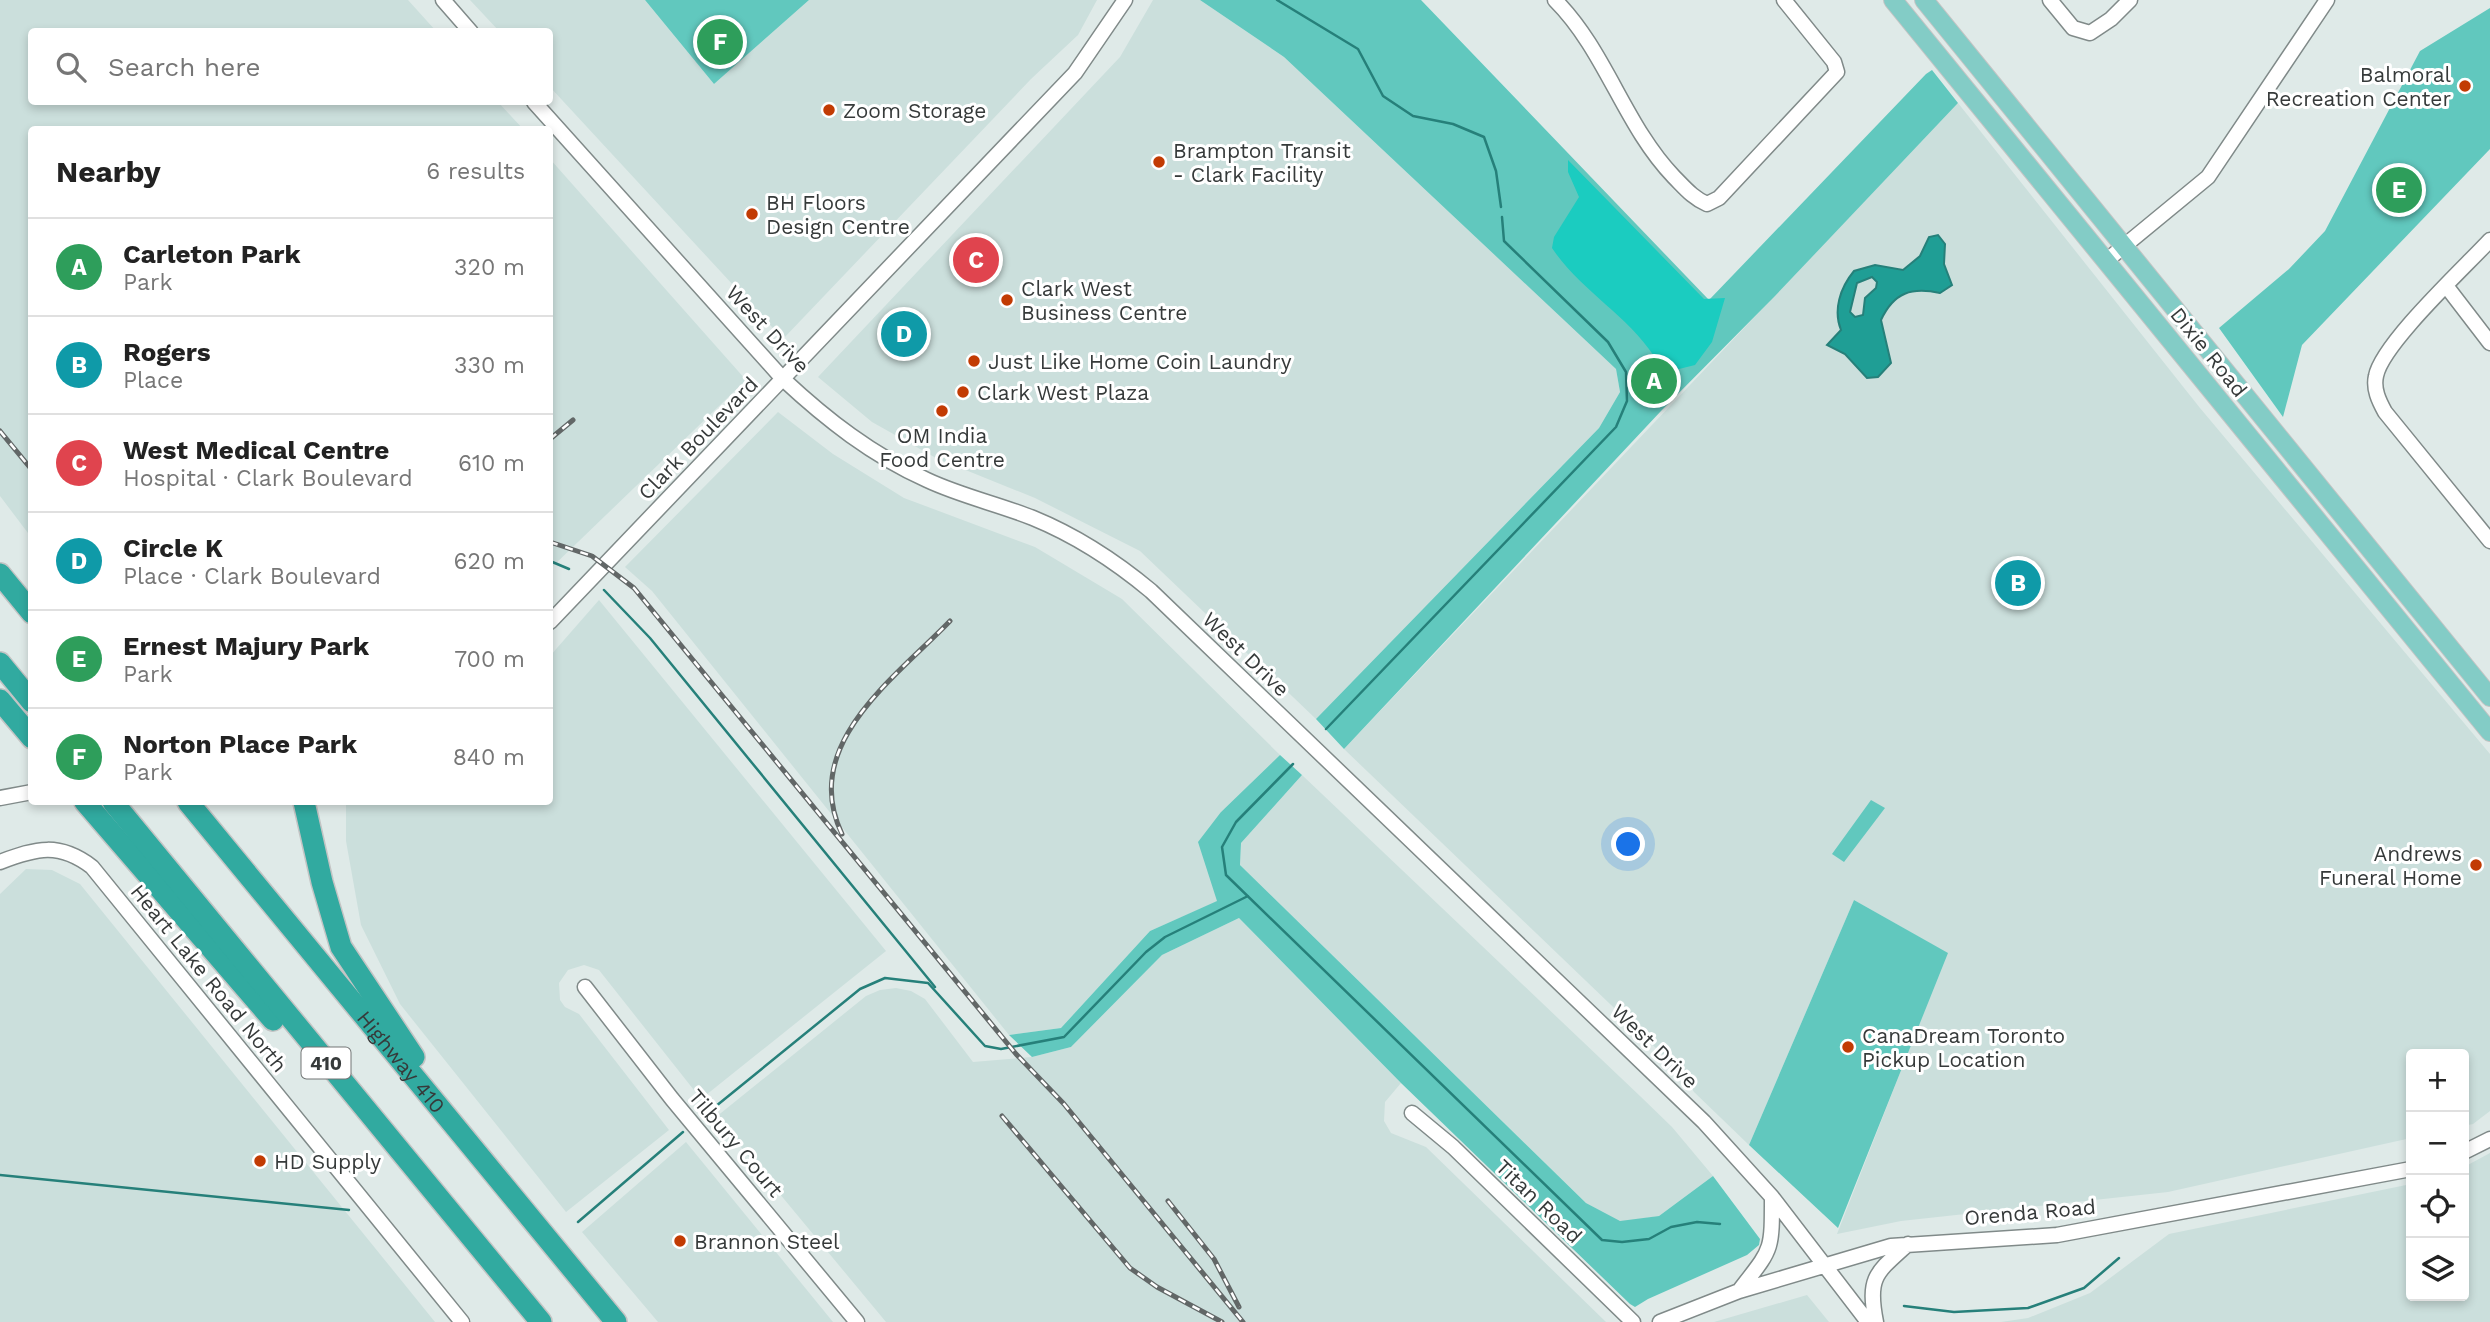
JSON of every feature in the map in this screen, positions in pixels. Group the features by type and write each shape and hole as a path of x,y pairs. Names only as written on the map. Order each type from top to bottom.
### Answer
{"highway":[{"path":"0,574 28,607"},
{"path":"0,663 28,697"},
{"path":"0,700 28,733"},
{"path":"88,805 329,1084 375,1123"},
{"name":"410","path":"115,805 541,1322"},
{"name":"Highway 410","path":"190,805 616,1322"},
{"path":"305,805 321,882 341,947 424,1071 455,1125"}],"main road":[{"name":"Dixie Road","path":"1893,0 2490,732"},
{"name":"Dixie Road","path":"1924,0 2490,697"}],"street":[{"path":"443,0 468,28"},
{"name":"Clark Boulevard","path":"553,619 1076,73 1125,0"},
{"path":"1555,0 1583,33 1654,157 1697,200 1707,204 1719,198 1838,72 1834,62 1784,0"},
{"path":"2050,0 2073,28 2090,33 2111,19 2130,0"},
{"path":"2106,261 2208,177 2328,0"},
{"name":"West Drive","path":"537,105 783,379 823,416 875,453 930,482 1059,529 1119,565 1151,591 1668,1085 1772,1198 1868,1322"},
{"path":"2490,240 2387,348 2375,378 2377,398 2385,412 2490,541"},
{"path":"2447,287 2490,343"},
{"path":"0,798 28,793"},
{"name":"Heart Lake Road North","path":"0,862 25,852 52,850 74,853 92,867 462,1322"},
{"name":"Tilbury Court","path":"585,987 667,1093 857,1322"},
{"name":"Titan Road","path":"1412,1113 1453,1147 1633,1322"},
{"path":"2469,1150 2490,1139"},
{"name":"Orenda Road","path":"1660,1322 1739,1291 1909,1243 2068,1234 2406,1169"},
{"path":"1739,1291 1766,1258 1772,1243 1772,1198"},
{"path":"1876,1322 1872,1287 1878,1273 1909,1243"}],"shaded area":[{"path":"0,0 408,0 433,28 28,28 28,105 501,105 520,126 28,126 28,533 0,496"},
{"path":"470,0 645,0 714,84 809,0 1097,0 1078,35 1031,79 783,339 553,90 553,28 496,28"},
{"path":"645,0 809,0 714,84"},
{"path":"1153,0 1200,0 1284,57 1616,369 1620,392 1599,428 1316,719 1140,551 1035,498 936,458 872,422 818,377 1120,57"},
{"path":"1200,0 1421,0 1709,300 1926,74 1932,70 1958,103 1775,296 1661,411 1344,749 1316,719 1599,428 1620,392 1616,369 1284,57"},
{"path":"2490,8 2490,149 2302,345 2283,417 2219,328 2289,269 2325,231 2420,51"},
{"path":"1958,103 2200,408 2490,754 2490,1111 2469,1125 2469,1049 2406,1049 2406,1139 2168,1192 1901,1221 1837,1234 1947,953 1854,900 1749,1145 1694,1092 1682,1073 1344,749"},
{"path":"1568,160 1704,299 1725,298 1712,342 1695,365 1655,375 1652,361 1654,356 1643,341 1576,277 1552,248 1554,237 1579,197 1568,172"},
{"path":"553,162 746,380 553,566"},
{"path":"1938,235 1945,244 1944,264 1952,285 1940,293 1921,291 1905,294 1892,303 1881,320 1891,363 1878,377 1867,378 1845,354 1827,345 1841,330 1838,307 1845,285 1854,271 1875,265 1903,270 1920,256 1929,237","holes":["1872,277 1877,282 1876,288 1865,298 1863,315 1855,317 1850,312 1857,283"]},
{"path":"778,412 833,454 904,498 1035,547 1122,599 1280,755 1221,812 1218,901 1150,931 1061,1028 1009,1035 652,591 625,567"},
{"path":"599,600 886,951 701,1099 599,970 584,965 568,970 559,983 560,1000 565,1007 579,1014 669,1130 566,1212 400,1004 361,925 346,841 346,805 553,805 553,653"},
{"path":"1280,755 1302,775 1241,843 1240,865 1586,1203 1620,1221 1659,1216 1713,1176 1760,1239 1759,1245 1747,1255 1635,1307 1630,1304 1401,1083 1239,918 1162,955 1071,1047 1032,1057 1009,1035 1061,1028 1150,931 1217,901 1198,842 1221,812"},
{"path":"1302,775 1672,1127 1713,1176 1659,1216 1620,1222 1586,1203 1240,865 1241,843"},
{"path":"1871,800 1885,808 1844,862 1832,854"},
{"path":"26,869 52,870 80,884 435,1322 0,1322 0,894"},
{"path":"1854,900 1948,953 1838,1228 1749,1145"},
{"path":"1239,918 1401,1083 1385,1102 1384,1121 1391,1133 1426,1147 1606,1322 886,1322 716,1117 866,996 880,990 896,988 911,991 925,999 973,1062 1032,1057 1071,1047 1162,955"},
{"path":"686,1142 833,1322 658,1322 582,1232"},
{"path":"2490,1153 2490,1322 2001,1322 2028,1318 2090,1293 2169,1234 2406,1185 2406,1301 2469,1301 2469,1164"},
{"path":"1807,1295 1829,1322 1714,1322"}],"waterway":[{"path":"1277,0 1358,49 1383,96 1413,116 1453,124 1484,137 1496,171 1501,207"},
{"path":"1326,729 1616,427 1627,401 1626,372 1608,342 1504,241 1502,217"},
{"path":"553,562 569,569"},
{"path":"604,590 650,638 935,987"},
{"path":"1293,764 1236,822 1222,847 1226,875 1602,1240 1622,1242 1649,1239 1671,1227 1697,1222 1720,1224"},
{"path":"705,1115 860,989 885,978 928,983 985,1046 1001,1049 1064,1037 1146,952 1165,937 1248,896"},
{"path":"578,1222 683,1132"},
{"path":"0,1175 349,1210"},
{"path":"1904,1306 1954,1312 2028,1308 2084,1288 2119,1258"}],"railway":[{"path":"553,437 573,420"},
{"path":"0,431 28,465"},
{"path":"553,543 592,556 634,588 1016,1054 1064,1104 1243,1322"},
{"path":"842,834 832,802 833,771 843,743 859,716 880,690 950,621"},
{"path":"1002,1116 1130,1268 1157,1287 1222,1322"},
{"path":"1168,1201 1214,1259 1239,1307"}],"place":[{"name":"Norton Place Park","path":"720,42"},
{"name":"Balmoral Recreation Center","path":"2465,86"},
{"name":"Zoom Storage","path":"829,110"},
{"name":"Brampton Transit - Clark Facility","path":"1159,162"},
{"name":"Ernest Majury Park","path":"2399,190"},
{"name":"BH Floors Design Centre","path":"752,214"},
{"name":"West Medical Centre","path":"976,260"},
{"name":"Clark West Business Centre","path":"1007,300"},
{"name":"Circle K","path":"904,334"},
{"name":"Just Like Home Coin Laundry","path":"974,361"},
{"name":"Carleton Park","path":"1654,381"},
{"name":"Clark West Plaza","path":"963,392"},
{"name":"OM India Food Centre","path":"942,411"},
{"name":"Rogers","path":"2018,583"},
{"name":"Andrews Funeral Home","path":"2476,865"},
{"name":"CanaDream Toronto Pickup Location","path":"1848,1047"},
{"name":"HD Supply","path":"260,1161"},
{"name":"Brannon Steel","path":"680,1241"}]}
